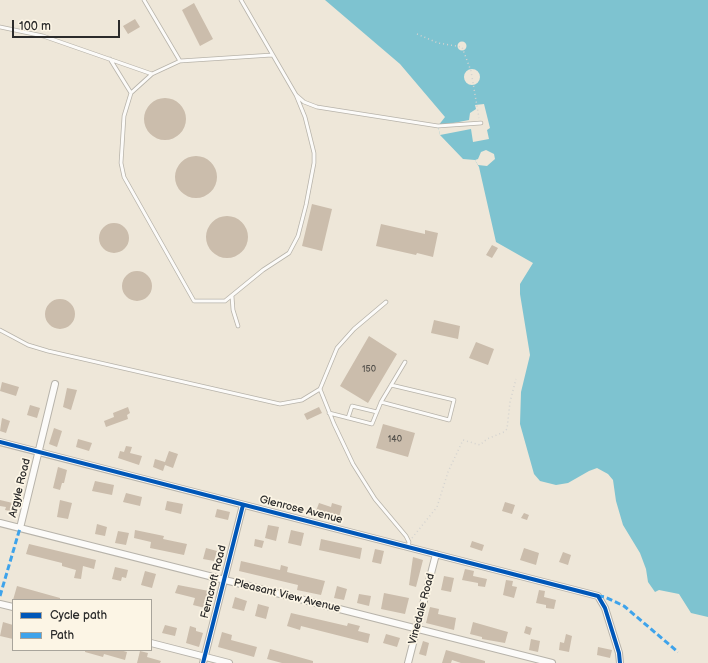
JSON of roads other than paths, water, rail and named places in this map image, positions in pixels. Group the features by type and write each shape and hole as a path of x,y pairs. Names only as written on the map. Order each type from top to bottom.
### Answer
{"street":[{"name":"Argyle Road","path":"20,528 55,384"},
{"name":"Glenrose Avenue","path":"0,442 598,596 606,608 619,653 620,663"},
{"name":"Ferncroft Road","path":"204,660 243,505"},
{"name":"Pleasant View Avenue","path":"0,523 125,556 552,663"},
{"name":"Vinedale Road","path":"408,663 436,554"},
{"path":"0,604 12,608"},
{"path":"152,643 204,660 229,663"}],"lane":[{"path":"144,0 180,61"},
{"path":"241,0 296,96 305,117 314,153 306,205 298,236 289,253 258,273 225,301 194,301 124,177 121,163 124,116 131,93 152,74 180,61 272,55"},
{"path":"0,27 43,36 152,74"},
{"path":"109,59 131,93"},
{"path":"296,96 304,102 317,107 438,126 481,123"},
{"path":"232,296 233,310 238,326"},
{"path":"0,330 28,345 48,351 270,403 290,404 302,400 320,389 337,348 354,330 386,302"},
{"path":"330,413 372,424 381,402 405,362"},
{"path":"381,402 449,420 454,400 391,385"},
{"path":"320,389 353,464 375,499 406,536 409,542 408,547"},
{"path":"348,418 352,406 377,412"}],"water":[{"path":"325,0 708,0 708,617 691,613 679,594 659,590 655,592 648,582 646,569 640,553 623,525 616,501 613,480 608,474 597,468 568,483 556,485 540,481 534,474 520,424 521,392 530,355 520,294 520,284 533,263 496,242 479,167 475,160 463,159 440,135 438,126 445,117 400,64"}]}
